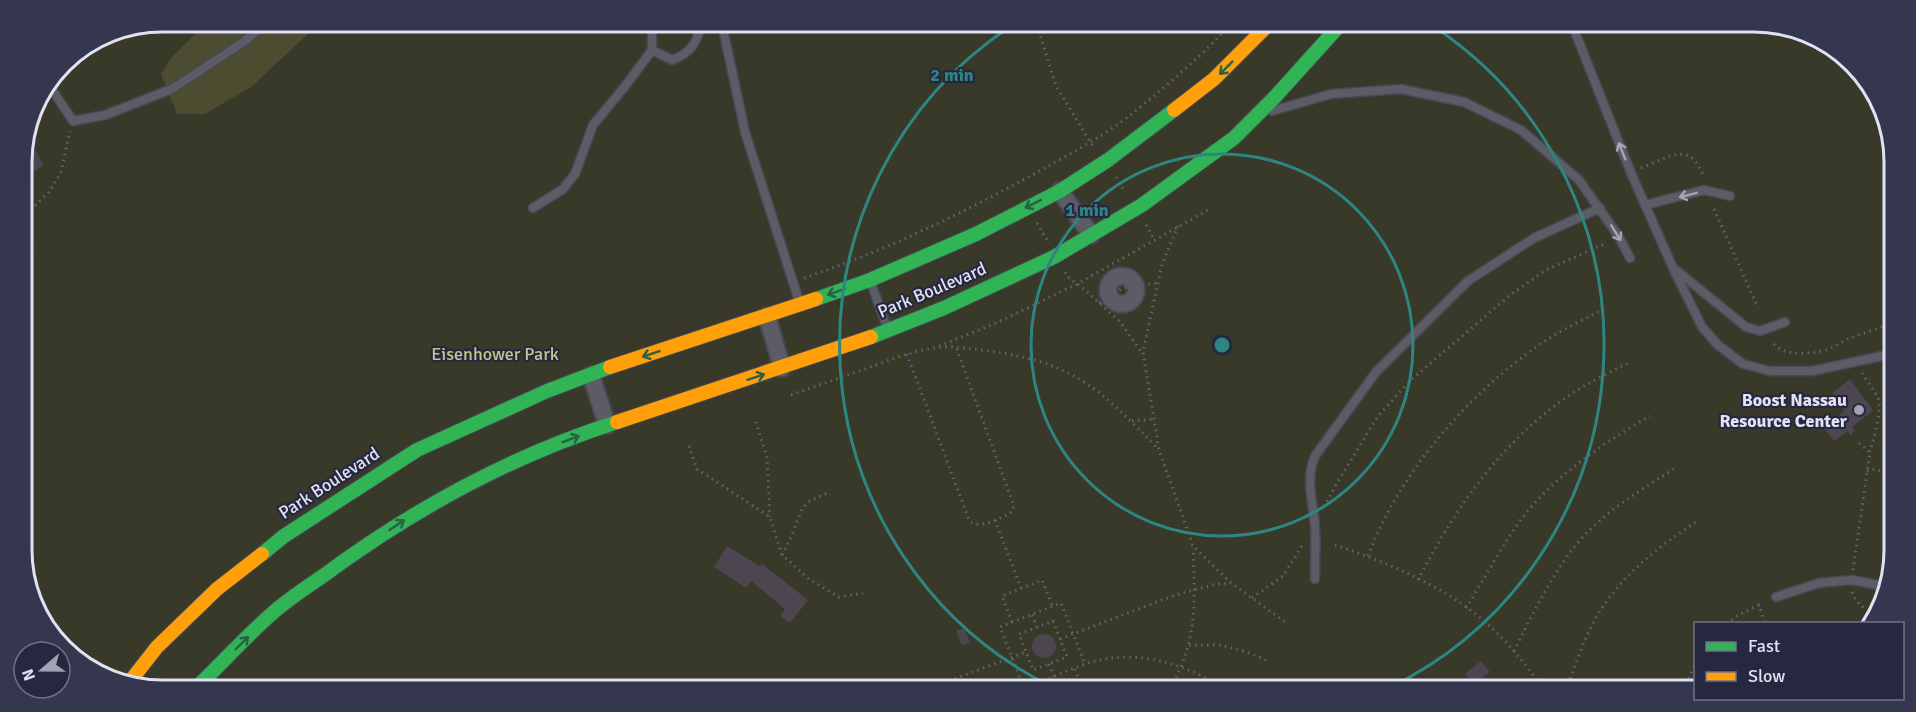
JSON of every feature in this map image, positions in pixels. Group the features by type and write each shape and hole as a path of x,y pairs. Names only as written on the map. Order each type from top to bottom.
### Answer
{"street":[{"name":"Park Boulevard","path":"133,677 157,647 208,597 284,536 417,450 547,391 870,280 976,234 1060,191 1105,162 1214,79 1261,32"},
{"name":"Park Boulevard","path":"204,680 275,611 343,561 410,516 479,479 547,448 607,425 888,331 1037,266 1136,208 1234,138 1333,32"},
{"path":"1060,191 1091,234"},
{"path":"1104,300 1109,284 1115,277 1129,277 1136,286"},
{"path":"766,316 782,368"},
{"path":"591,375 607,425"}],"lane":[{"path":"52,91 72,121 105,115 172,89 255,32"},
{"path":"533,208 564,189 575,174 593,125 652,50 652,32"},
{"path":"652,50 672,60 693,48 699,32"},
{"path":"724,32 745,132 800,304"},
{"path":"1575,32 1673,268 1702,327 1718,345 1743,364 1770,371 1812,371 1884,356"},
{"path":"1257,115 1331,94 1401,88 1464,102 1521,130 1580,180 1619,237 1630,258"},
{"path":"1645,205 1704,190 1730,196"},
{"path":"1315,579 1315,527 1309,480 1311,466 1315,456 1376,372 1468,281 1534,238 1600,208"},
{"path":"1673,268 1746,327 1760,331 1785,322"},
{"path":"870,280 888,331"},
{"path":"1776,597 1819,582 1852,580 1880,585"}],"path":[{"path":"1039,32 1056,86 1089,141 1136,208 1154,240"},
{"path":"793,282 862,258 1020,182 1132,114 1223,32"},
{"path":"32,208 49,192 61,172 72,121"},
{"path":"1639,169 1684,154 1692,156 1699,164 1704,178"},
{"path":"1714,209 1758,308"},
{"path":"935,348 994,324 1077,284 1208,210"},
{"path":"1033,216 1051,247"},
{"path":"1174,680 1189,645 1194,589 1193,546 1160,450 1144,355 1162,264 1178,226"},
{"path":"1252,598 1283,576 1315,527 1337,483 1378,416 1410,381 1510,295 1546,270 1604,244"},
{"path":"1060,264 1069,278 1104,300 1144,355"},
{"path":"1104,300 1123,288 1158,283"},
{"path":"1368,556 1377,532 1399,492 1422,459 1458,416 1488,386 1537,346 1605,309"},
{"path":"1774,344 1779,350 1795,353 1821,351 1884,326"},
{"path":"907,354 969,520 978,526 1010,514 1014,506 956,347"},
{"path":"791,395 907,354 935,348 956,347 1007,353 1036,359 1064,369 1091,385 1160,450"},
{"path":"1418,580 1465,500 1504,452 1543,416 1575,392 1628,363"},
{"path":"1862,373 1878,396 1880,406 1867,471 1852,591 1856,602 1870,610"},
{"path":"1466,608 1526,513 1560,479 1607,441 1650,416"},
{"path":"1131,421 1154,419"},
{"path":"756,422 767,458 770,517 782,555 809,579 839,597 863,593"},
{"path":"1856,441 1870,452"},
{"path":"689,446 697,469 770,517"},
{"path":"1513,651 1547,586 1576,545 1602,519 1636,492 1674,469"},
{"path":"1867,471 1875,469 1884,472"},
{"path":"782,555 802,509 808,502 827,493"},
{"path":"995,520 1021,588"},
{"path":"1570,680 1593,624 1611,596 1636,567 1666,541 1698,521"},
{"path":"1335,545 1368,556 1418,580 1466,608 1496,632 1536,680"},
{"path":"1193,546 1231,584 1288,624"},
{"path":"1012,623 1002,596 1021,588 1042,580 1053,607"},
{"path":"1060,639 1194,589 1216,584 1231,584"},
{"path":"1022,680 1000,627 1061,603 1085,664"},
{"path":"1729,622 1738,615 1760,605 1764,622"},
{"path":"1032,615 1037,627"},
{"path":"1053,621 1060,639 1067,657 1033,670 1019,634 1053,621"},
{"path":"1189,645 1219,645 1247,652 1270,662"},
{"path":"952,680 1026,652"},
{"path":"1048,680 1085,664 1110,658 1142,657 1181,668 1208,680"},
{"path":"1049,664 1054,677"},
{"path":"1688,680 1694,664"},
{"path":"1075,669 1079,680"}],"green space":[{"name":"Eisenhower Park","path":"161,32 1755,32 1796,38 1827,53 1863,89 1878,120 1883,144 1884,559 1878,592 1864,622 1694,622 1694,680 161,680 120,674 89,659 72,644 72,640 64,636 53,623 45,608 34,576 32,551 32,153 41,112 58,82 89,53 112,41 128,36"},
{"path":"197,32 310,32 251,87 205,114 177,114 161,74 170,59"}],"building":[{"path":"33,146 44,165 32,173"},
{"name":"Boost Nassau Resource Center","path":"1850,379 1873,410 1852,427 1855,431 1850,435 1848,431 1834,441 1823,427 1845,411 1832,393"},
{"path":"727,546 760,566 762,564 808,600 790,623 780,616 785,609 751,581 746,588 714,567"},
{"path":"964,628 970,643 962,645 956,631"},
{"path":"1044,634 1049,635 1055,641 1055,651 1049,657 1044,658 1039,657 1033,651 1032,646 1033,641 1039,635"},
{"path":"1481,661 1490,672 1480,680 1470,680 1465,674"}],"traffic: fast":[{"path":"871,337 944,308 1054,257 1142,205 1234,138 1334,32"},
{"path":"816,299 870,280 976,234 1060,191 1108,160 1174,110"},
{"path":"262,554 284,536 417,450 547,391 610,367"},
{"path":"204,680 281,606 357,552 427,507 501,468 617,422"}],"traffic: slow":[{"path":"1174,110 1214,79 1261,32"},
{"path":"610,367 816,299"},
{"path":"617,422 871,337"},
{"path":"133,677 157,647 217,589 262,554"}],"place":[{"name":"Boost Nassau Resource Center","path":"1859,410"}]}
